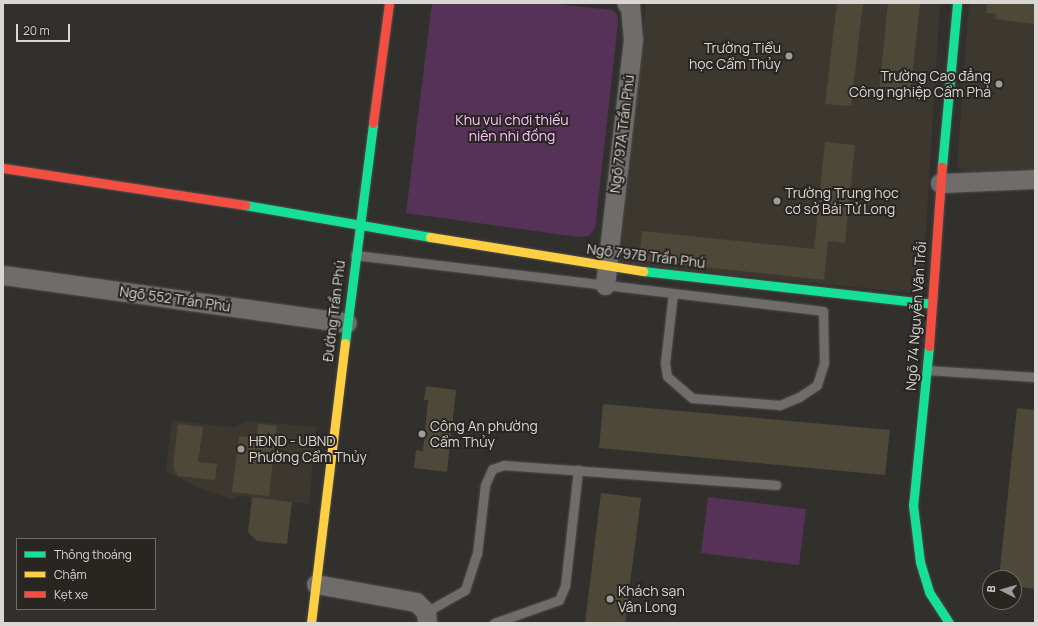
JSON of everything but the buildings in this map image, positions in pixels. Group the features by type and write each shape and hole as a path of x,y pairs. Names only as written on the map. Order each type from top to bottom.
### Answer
{"street":[{"name":"Đường Trần Phú","path":"311,623 355,255 389,3"},
{"name":"Ngõ 797A Trần Phú","path":"606,267 633,40 630,5 626,3"},
{"name":"Ngõ 74 Nguyễn Văn Trỗi","path":"949,623 930,592 920,562 913,506 927,370 940,183 957,3"},
{"name":"Ngõ 797B Trần Phú","path":"3,168 360,223 407,234 606,267 931,304"},
{"path":"940,183 1035,179"},
{"path":"605,285 606,267"},
{"name":"Ngõ 552 Trần Phú","path":"3,275 347,324"},
{"path":"316,584 401,598 416,602 426,618"}],"lane":[{"path":"355,255 605,285 673,293 823,311 824,362 817,385 799,398 780,405 692,398 667,376 664,362 673,293"},
{"path":"927,370 1035,377"},
{"path":"426,618 465,590 477,554 485,485 492,469 504,464 776,485"},
{"path":"494,623 559,600 565,586 578,470"}],"shaded area":[{"path":"646,3 940,3 922,294 619,263"},
{"name":"Trường Cao đẳng Công nghiệp Cẩm Phả","path":"969,3 1035,3 1035,169 965,172 957,166"},
{"name":"HĐND - UBND Phường Cẩm Thủy","path":"172,420 235,428 246,421 316,427 309,504 240,496 231,499 194,486 169,473 166,470"}],"green space":[{"name":"Khu vui chơi thiếu niên nhi đồng","path":"432,3 548,3 612,10 617,15 618,23 595,228 589,236 578,237 406,213"},
{"path":"708,497 806,509 799,565 701,553"}],"traffic: fast":[{"path":"942,166 957,3"},
{"path":"345,343 373,123"},
{"path":"245,205 430,237"},
{"path":"643,271 931,304"},
{"path":"929,346 913,505 920,562 929,592 949,623"}],"traffic: slow":[{"path":"430,237 643,271"},
{"path":"311,623 345,343"}],"traffic: jam":[{"path":"373,123 389,3"},
{"path":"929,346 942,166"},
{"path":"3,168 245,205"}],"place":[{"name":"Trường Tiểu học Cẩm Thủy","path":"789,56"},
{"name":"Trường Cao đẳng Công nghiệp Cẩm Phả","path":"999,84"},
{"name":"Trường Trung học cơ sở Bái Tử Long","path":"777,201"},
{"name":"Công An phường Cẩm Thủy","path":"422,434"},
{"name":"HĐND - UBND Phường Cẩm Thủy","path":"241,449"},
{"name":"Khách sạn Vân Long","path":"610,599"}]}
